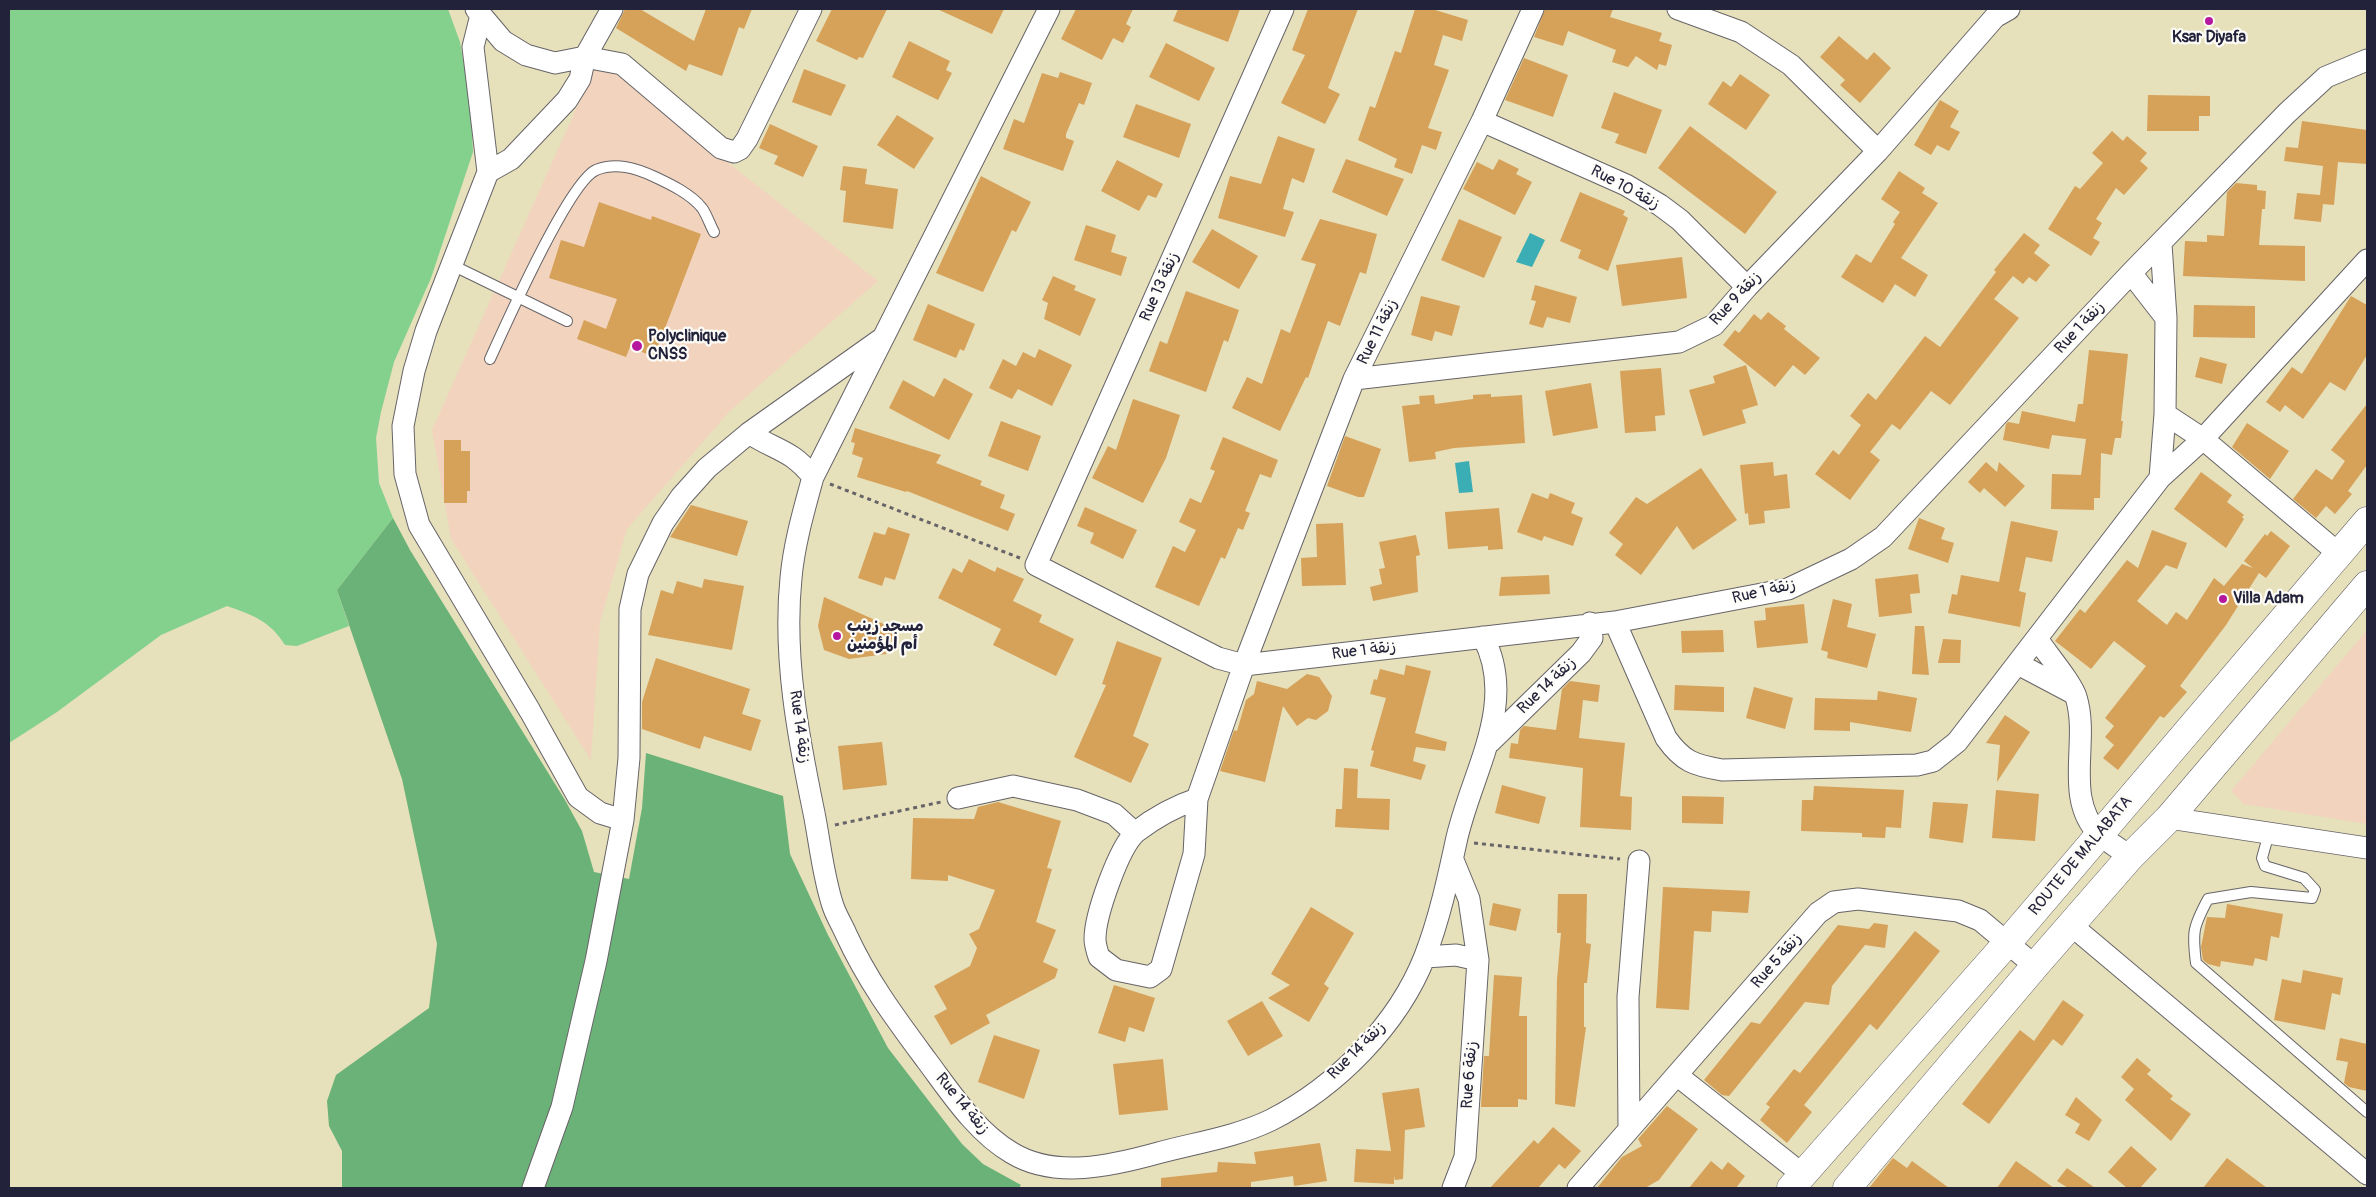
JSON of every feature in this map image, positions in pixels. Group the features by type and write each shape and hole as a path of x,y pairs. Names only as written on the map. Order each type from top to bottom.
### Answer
{"street":[{"path":"488,172 511,159 552,117 580,79 585,57 612,9"},
{"path":"478,12 503,41 526,55 556,62 585,57 622,64 721,148 734,152 743,146 747,139 811,9"},
{"name":"Rue 14 زنقة","path":"1049,9 813,477 796,542 791,575 789,634 797,718 833,906 860,964 887,1008 942,1081 986,1134 1013,1154 1042,1166 1066,1169 1139,1158 1244,1131 1270,1120 1302,1102 1355,1058 1397,1011 1425,957 1473,782 1490,742 1497,677 1491,650 1484,637"},
{"name":"Rue 13 زنقة","path":"1036,565 1283,9"},
{"name":"Rue 11 زنقة","path":"1135,833 1121,852 1114,870 1097,919 1095,938 1099,957 1104,963 1126,973 1150,977 1161,970 1185,891 1194,854 1197,799 1244,665 1354,379 1482,121 1533,9"},
{"path":"1678,9 1741,32 1791,65 1878,151"},
{"name":"Rue 9 زنقة","path":"1354,379 1679,342 1714,325 1747,287 1878,151 1995,17 2009,9"},
{"path":"478,12 473,46 488,172 426,331 414,371 402,426 402,453 412,502 419,525 530,711 578,797 600,813 622,820"},
{"name":"Rue 1 زنقة","path":"1036,565 1218,658 1244,665 1615,622 1788,589 1843,563 1883,537 2132,273 2287,113 2326,77 2367,60"},
{"name":"Rue 10 زنقة","path":"1482,121 1626,185 1660,205 1680,220 1747,287"},
{"path":"2160,478 2164,414 2166,318 2161,244"},
{"path":"1615,622 1666,738 1676,752 1697,766 1722,770 1917,765 1933,761 1957,742 2038,640 2160,478 2203,439 2367,260"},
{"path":"2132,273 2166,318"},
{"path":"533,1188 562,1107 596,961 622,820 629,758 630,615 632,592 638,574 649,548 680,497 707,468 749,433 883,337"},
{"path":"2164,414 2203,439 2338,553"},
{"path":"749,433 760,441 787,452 805,466 813,477"},
{"name":"ROUTE DE MALABATA","path":"1797,1181 2008,942 2367,520"},
{"path":"1847,1188 2035,966 2130,857 2169,818 2367,585"},
{"name":"Rue 14 زنقة","path":"1490,742 1581,653 1592,638 1590,624"},
{"path":"2038,640 2076,695 2080,722 2080,800 2084,813 2099,834 2130,857"},
{"path":"2018,664 2076,695"},
{"path":"958,798 1013,786 1077,800 1114,814 1135,833 1164,814 1197,799"},
{"path":"2169,818 2367,848"},
{"name":"Rue 6 زنقة","path":"1453,1188 1465,1157 1478,960 1469,899 1455,850"},
{"path":"1629,1129 1628,997 1639,861"},
{"name":"Rue 5 زنقة","path":"1578,1188 1678,1076 1818,913 1834,902 1858,899 1958,911 1980,920 2035,966"},
{"path":"2071,925 2367,1174"},
{"path":"1425,957 1456,955 1478,960"},
{"path":"1678,1076 1797,1181"}],"lane":[{"path":"490,359 518,297 573,194 594,171 612,165 638,169 672,184 702,208 714,232"},
{"path":"452,265 567,321"},
{"path":"2269,833 2262,858 2265,866 2304,878 2315,890 2312,898 2251,892 2208,899 2194,923 2196,963 2367,1112"}],"path":[{"path":"813,477 1036,565"},
{"path":"817,829 958,798"},
{"path":"1455,850 1639,861"}],"shaded area":[{"name":"Polyclinique CNSS","path":"598,60 878,281 730,411 627,529 600,622 591,760 451,539 432,430"},
{"path":"2367,630 2367,824 2244,804 2231,791"}],"green space":[{"path":"9,9 448,9 460,42 470,99 473,152 431,278 394,362 376,438 379,483 393,518 337,590 349,626 297,646 285,645 267,624 227,606 161,635 57,712 9,743"},
{"path":"393,518 410,550 565,800 582,831 594,872 629,879 642,808 646,753 783,796 790,854 828,935 888,1048 962,1144 983,1164 1021,1185 1019,1188 342,1188 342,1151 329,1126 327,1101 336,1075 429,1008 437,944 402,779 337,590"}],"water":[{"path":"1530,233 1545,240 1532,267 1516,262"},
{"path":"1469,461 1473,492 1459,493 1455,463"}],"building":[{"path":"625,9 640,9 694,41 706,9 752,9 744,29 739,27 722,76 689,64 686,71 616,28"},
{"path":"832,9 887,9 863,58 859,57 857,60 816,41"},
{"path":"937,9 1004,9 992,34"},
{"path":"1076,9 1133,9 1126,24 1131,27 1123,43 1113,38 1102,60 1061,39"},
{"path":"1178,9 1240,9 1228,42 1173,21"},
{"path":"1308,9 1358,9 1328,88 1340,94 1325,124 1281,103 1305,55 1292,50"},
{"path":"1415,9 1432,9 1468,20 1462,41 1443,35 1434,65 1449,70 1428,128 1442,132 1436,150 1422,145 1412,174 1394,167 1397,159 1358,140 1370,106 1375,108 1395,51 1401,53"},
{"path":"1545,9 1613,9 1610,17 1662,33 1659,41 1672,45 1666,66 1659,64 1657,70 1636,56 1628,67 1612,62 1616,50 1568,31 1563,46 1534,37"},
{"path":"1839,36 1867,60 1874,52 1891,68 1860,103 1840,85 1845,80 1820,57"},
{"path":"909,41 950,61 946,70 952,73 938,100 892,77"},
{"path":"1166,43 1215,68 1199,101 1149,77"},
{"path":"1524,58 1568,75 1553,117 1505,100"},
{"path":"804,69 846,85 831,116 792,102"},
{"path":"1060,72 1092,83 1084,105 1079,103 1066,134 1066,138 1074,141 1063,171 1003,149 1014,119 1024,123 1042,73 1058,78"},
{"path":"1740,74 1770,95 1746,130 1708,104 1723,81 1731,87"},
{"path":"1614,92 1662,110 1646,154 1615,143 1619,134 1601,128"},
{"path":"2148,95 2210,96 2210,116 2199,116 2199,131 2147,131"},
{"path":"1940,100 1959,111 1950,127 1960,132 1949,151 1937,145 1931,155 1914,145"},
{"path":"1136,104 1191,124 1179,158 1123,137"},
{"path":"897,115 934,138 914,169 877,145"},
{"path":"2302,121 2367,130 2367,164 2338,162 2334,205 2323,204 2321,222 2294,219 2297,193 2320,195 2323,166 2284,161 2286,147 2298,148"},
{"path":"770,124 818,146 803,177 774,164 778,156 759,148"},
{"path":"1690,126 1777,192 1745,234 1658,168"},
{"path":"2112,131 2123,141 2127,136 2147,153 2140,161 2148,168 2124,195 2116,188 2096,219 2102,223 2093,238 2100,242 2091,256 2048,229 2075,186 2080,189 2103,163 2092,153"},
{"path":"1278,136 1315,149 1304,183 1292,178 1283,209 1294,212 1285,237 1218,218 1230,176 1261,184"},
{"path":"1346,159 1404,179 1387,216 1332,192"},
{"path":"1499,159 1519,169 1516,174 1532,182 1515,215 1463,189 1477,162 1493,170"},
{"path":"1117,160 1163,184 1156,198 1148,195 1139,211 1101,191"},
{"path":"843,166 867,169 865,184 898,189 893,229 843,222 846,191 840,190"},
{"path":"1899,171 1925,188 1922,193 1938,203 1901,258 1928,275 1915,297 1895,284 1883,303 1841,277 1856,254 1871,263 1895,224 1893,222 1900,212 1881,199"},
{"path":"981,176 1031,202 1016,232 1012,230 983,292 936,273"},
{"path":"2236,183 2257,185 2257,190 2266,191 2265,209 2262,209 2259,245 2305,246 2305,281 2183,276 2185,241 2207,242 2207,235 2224,236 2227,192"},
{"path":"1580,192 1625,211 1623,215 1628,218 1608,271 1578,258 1581,250 1560,241"},
{"path":"599,202 651,220 652,216 701,234 654,357 630,347 626,357 577,339 584,320 606,329 617,299 549,278 561,240 584,247"},
{"path":"1320,219 1377,234 1366,274 1360,272 1340,326 1328,321 1308,378 1306,377 1280,431 1232,408 1247,377 1262,384 1281,329 1290,333 1316,264 1301,260"},
{"path":"1459,219 1502,237 1484,278 1441,260"},
{"path":"1086,225 1116,235 1111,252 1127,257 1121,276 1074,260"},
{"path":"1212,229 1258,256 1239,289 1192,262"},
{"path":"2024,233 2040,245 2034,253 2050,265 2036,282 2029,277 2023,284 2013,276 1994,299 2019,318 1950,405 1931,391 1900,430 1892,424 1870,452 1880,460 1850,500 1815,474 1833,450 1839,455 1861,425 1850,416 1868,393 1876,400 1925,336 1940,347 1996,272 1994,270"},
{"path":"1682,257 1687,298 1622,306 1616,265"},
{"path":"1053,276 1076,286 1074,290 1096,299 1080,336 1044,319 1048,303 1042,300"},
{"path":"1535,285 1577,297 1570,323 1547,317 1543,328 1529,324 1536,301 1531,300"},
{"path":"1186,291 1239,310 1228,342 1224,340 1206,392 1149,371 1160,341 1167,344"},
{"path":"1421,296 1460,306 1452,336 1435,331 1432,341 1411,335"},
{"path":"2351,296 2367,305 2367,355 2345,391 2330,382 2303,419 2285,405 2280,412 2266,402 2292,367 2302,374"},
{"path":"928,304 975,324 964,351 960,349 956,358 913,340"},
{"path":"2194,305 2255,306 2255,338 2193,337"},
{"path":"1768,312 1786,326 1784,329 1820,358 1805,375 1793,365 1775,387 1723,345 1735,330 1739,333 1754,314 1761,320"},
{"path":"1039,349 1072,365 1052,406 1018,389 1012,399 989,388 1003,359 1016,366 1023,352 1035,358"},
{"path":"2089,350 2128,354 2121,438 2115,438 2112,455 2101,453 2100,498 2094,498 2094,510 2051,509 2052,474 2081,475 2086,439 2052,435 2049,449 2003,440 2006,424 2008,422 2019,424 2022,411 2075,422 2078,404 2083,404"},
{"path":"2200,357 2227,364 2222,384 2195,377"},
{"path":"1746,365 1758,405 1742,410 1746,423 1703,436 1689,390 1715,383 1713,376"},
{"path":"1661,368 1665,415 1655,416 1656,431 1625,433 1620,371"},
{"path":"944,378 973,394 949,440 889,408 903,380 934,397"},
{"path":"1591,383 1598,428 1553,436 1545,391"},
{"path":"1491,394 1491,397 1522,395 1525,443 1454,448 1435,452 1436,459 1409,462 1402,406 1420,404 1419,396 1434,395 1435,404 1473,399 1473,395"},
{"path":"1133,399 1180,415 1166,458 1143,503 1092,478 1108,446 1116,450"},
{"path":"2367,404 2367,465 2348,491 2352,494 2335,514 2326,506 2316,518 2293,499 2316,469 2332,480 2345,461 2331,450"},
{"path":"1001,421 1041,436 1028,471 988,456"},
{"path":"2247,423 2289,451 2270,479 2232,447"},
{"path":"855,428 941,455 936,463 982,481 980,485 1005,495 1000,508 1015,514 1008,531 907,491 857,477 863,458 852,454 855,443 851,442"},
{"path":"1345,436 1381,449 1364,497 1358,497 1327,486"},
{"path":"1223,437 1278,460 1271,478 1260,474 1245,511 1250,513 1243,530 1238,528 1225,559 1221,557 1199,606 1155,587 1173,546 1185,552 1196,530 1179,522 1190,498 1201,503 1215,471 1210,469"},
{"path":"444,440 461,440 461,451 470,451 470,491 467,491 467,503 444,503"},
{"path":"1773,462 1774,476 1787,474 1790,508 1764,511 1765,523 1749,525 1748,513 1745,514 1740,465"},
{"path":"1986,462 1997,472 1999,462 2025,486 2005,507 1984,488 1980,493 1968,482"},
{"path":"1701,468 1737,520 1693,550 1677,526 1641,575 1615,555 1623,544 1609,533 1636,497 1647,504"},
{"path":"2201,472 2232,495 2227,502 2244,515 2242,517 2244,519 2226,548 2174,509"},
{"path":"1532,493 1548,499 1550,493 1575,503 1571,513 1583,518 1573,546 1544,536 1542,541 1517,532"},
{"path":"691,505 748,521 737,556 670,537"},
{"path":"1085,507 1137,530 1123,559 1090,543 1094,533 1077,526"},
{"path":"1499,508 1503,549 1488,550 1488,546 1448,549 1445,512"},
{"path":"1919,518 1945,528 1941,539 1954,543 1948,563 1908,549"},
{"path":"2011,521 2058,531 2052,562 2026,557 2019,591 2026,593 2020,627 1948,613 1952,594 1957,595 1961,575 1999,582"},
{"path":"1343,523 1346,585 1302,586 1301,558 1317,557 1316,524"},
{"path":"888,527 910,534 895,580 885,577 882,586 858,578 874,532 885,535"},
{"path":"2152,530 2187,543 2177,569 2166,565 2137,601 2167,625 2176,612 2187,620 2214,578 2224,586 2242,564 2253,568 2244,561 2265,534 2267,536 2271,531 2290,546 2266,578 2259,573 2226,625 2180,686 2187,692 2164,718 2160,716 2118,770 2103,758 2114,745 2105,737 2114,726 2105,718 2146,666 2114,641 2091,669 2055,641 2080,609 2085,613 2127,560 2138,568"},
{"path":"1416,535 1420,555 1416,556 1418,592 1373,601 1370,587 1382,584 1379,569 1385,568 1379,542"},
{"path":"969,559 995,572 997,567 1024,579 1013,601 1042,615 1039,622 1074,639 1056,676 993,645 1001,629 938,598 953,568 962,573"},
{"path":"1918,574 1920,593 1910,594 1912,613 1879,617 1875,579"},
{"path":"1549,575 1550,594 1499,596 1501,577"},
{"path":"704,579 744,586 732,650 648,635 661,590 673,594 677,581 702,588"},
{"path":"824,597 897,630 886,654 849,659 824,650 818,626"},
{"path":"1833,599 1852,604 1847,627 1876,634 1867,668 1827,658 1828,652 1821,650"},
{"path":"1804,604 1808,643 1757,648 1754,621 1766,620 1765,608"},
{"path":"1915,626 1924,626 1929,675 1912,674"},
{"path":"1723,630 1724,652 1682,653 1681,631"},
{"path":"1943,639 1961,640 1960,663 1938,663"},
{"path":"1117,641 1162,658 1133,736 1149,744 1131,783 1074,757 1106,685 1102,684"},
{"path":"656,658 750,689 742,714 761,720 751,751 704,736 700,749 642,729 642,702"},
{"path":"1406,665 1431,671 1415,733 1447,742 1445,751 1416,747 1413,761 1426,765 1421,780 1370,766 1374,751 1371,750 1386,698 1370,694 1374,679 1377,680 1380,669 1404,675"},
{"path":"1307,674 1319,677 1332,696 1328,711 1316,720 1308,718 1297,726 1283,706 1265,782 1220,771 1234,730 1237,731 1246,700 1254,694 1257,681 1287,689"},
{"path":"1570,681 1600,685 1598,702 1583,700 1579,738 1625,743 1620,796 1632,797 1631,830 1580,827 1583,768 1509,758 1511,743 1518,744 1520,730 1524,726 1556,730 1562,689"},
{"path":"1675,685 1724,687 1724,712 1674,710"},
{"path":"1754,687 1793,698 1785,729 1746,718"},
{"path":"1878,691 1917,698 1911,732 1850,722 1850,731 1814,730 1815,698 1877,700"},
{"path":"2005,715 2030,732 1997,782 2000,745 1986,743"},
{"path":"882,742 887,785 843,790 838,746"},
{"path":"1344,768 1358,769 1357,798 1390,799 1389,830 1335,827 1336,809 1342,809"},
{"path":"1502,785 1546,797 1539,824 1495,813"},
{"path":"1814,786 1904,790 1901,828 1886,827 1885,838 1862,837 1862,833 1801,831 1802,800 1813,800"},
{"path":"1996,790 2039,794 2035,841 1992,838"},
{"path":"1682,796 1724,797 1723,824 1682,823"},
{"path":"998,802 1061,821 1047,868 1052,869 1036,922 1056,930 1043,962 1058,969 1055,978 986,1015 990,1023 951,1045 934,1016 947,1009 934,986 970,966 977,948 969,934 979,929 995,890 948,875 948,881 911,879 913,818 974,819 978,807"},
{"path":"1933,802 1968,804 1963,843 1929,838"},
{"path":"1663,887 1750,891 1748,913 1712,911 1711,932 1694,931 1689,1010 1656,1008"},
{"path":"1558,894 1587,894 1586,943 1591,944 1587,983 1584,983 1584,1027 1586,1027 1575,1107 1555,1104 1557,980 1561,933 1557,933"},
{"path":"1493,903 1521,909 1516,931 1489,925"},
{"path":"2227,904 2283,914 2279,938 2271,936 2267,961 2255,958 2253,966 2221,961 2220,967 2208,964 2203,960 2201,947 2207,917 2225,918"},
{"path":"1311,907 1354,933 1324,984 1329,988 1309,1022 1268,998 1290,985 1271,974"},
{"path":"1874,923 1888,925 1885,948 1865,945 1832,986 1829,1005 1805,1002 1729,1096 1722,1095 1704,1080 1751,1022 1760,1024 1838,925 1869,929"},
{"path":"1915,931 1940,951 1877,1030 1870,1024 1804,1105 1812,1112 1787,1143 1760,1120 1770,1107 1766,1104 1794,1069 1800,1073"},
{"path":"2303,970 2343,978 2340,995 2332,993 2325,1030 2274,1020 2282,979 2301,983"},
{"path":"1494,975 1522,977 1519,1016 1527,1016 1527,1100 1518,1099 1518,1107 1481,1107 1484,1056 1489,1056"},
{"path":"1114,985 1155,998 1144,1032 1129,1027 1125,1042 1098,1033"},
{"path":"2063,1000 2084,1015 2062,1046 2053,1039 1989,1124 1962,1104 2020,1030 2034,1041"},
{"path":"1262,1001 1283,1036 1248,1056 1227,1021"},
{"path":"994,1035 1040,1050 1024,1099 978,1082"},
{"path":"2340,1038 2367,1044 2367,1091 2349,1087 2344,1083 2348,1062 2336,1060"},
{"path":"2137,1058 2151,1070 2147,1074 2173,1096 2170,1099 2191,1114 2171,1141 2125,1100 2134,1089 2121,1077"},
{"path":"1163,1059 1168,1110 1119,1115 1113,1064"},
{"path":"1419,1088 1425,1127 1405,1130 1403,1179 1395,1180 1394,1176 1394,1184 1354,1182 1356,1149 1391,1151 1382,1093"},
{"path":"2076,1097 2102,1120 2089,1141 2075,1133 2080,1124 2065,1115"},
{"path":"1667,1106 1698,1129 1659,1180 1645,1188 1597,1188 1622,1157 1642,1146 1638,1139"},
{"path":"1553,1127 1581,1151 1565,1169 1559,1164 1538,1188 1490,1188 1534,1140 1538,1144"},
{"path":"1320,1143 1327,1181 1294,1186 1293,1176 1251,1182 1251,1188 1161,1188 1161,1178 1217,1172 1218,1162 1256,1164 1254,1152"},
{"path":"2131,1146 2157,1169 2140,1188 2127,1188 2108,1172"},
{"path":"1893,1158 1907,1168 1912,1161 1949,1188 1869,1188"},
{"path":"2227,1158 2267,1188 2203,1188"},
{"path":"1711,1161 1722,1170 1728,1162 1745,1176 1736,1188 1689,1188"},
{"path":"2016,1161 2054,1188 1997,1188"},
{"path":"2067,1168 2095,1188 2068,1188 2057,1181"}],"place":[{"name":"Ksar Diyafa","path":"2209,21"},
{"name":"Polyclinique CNSS","path":"637,346"},
{"name":"Villa Adam","path":"2223,599"},
{"name":"مسجد زينب أم المؤمنين","path":"837,636"}]}
